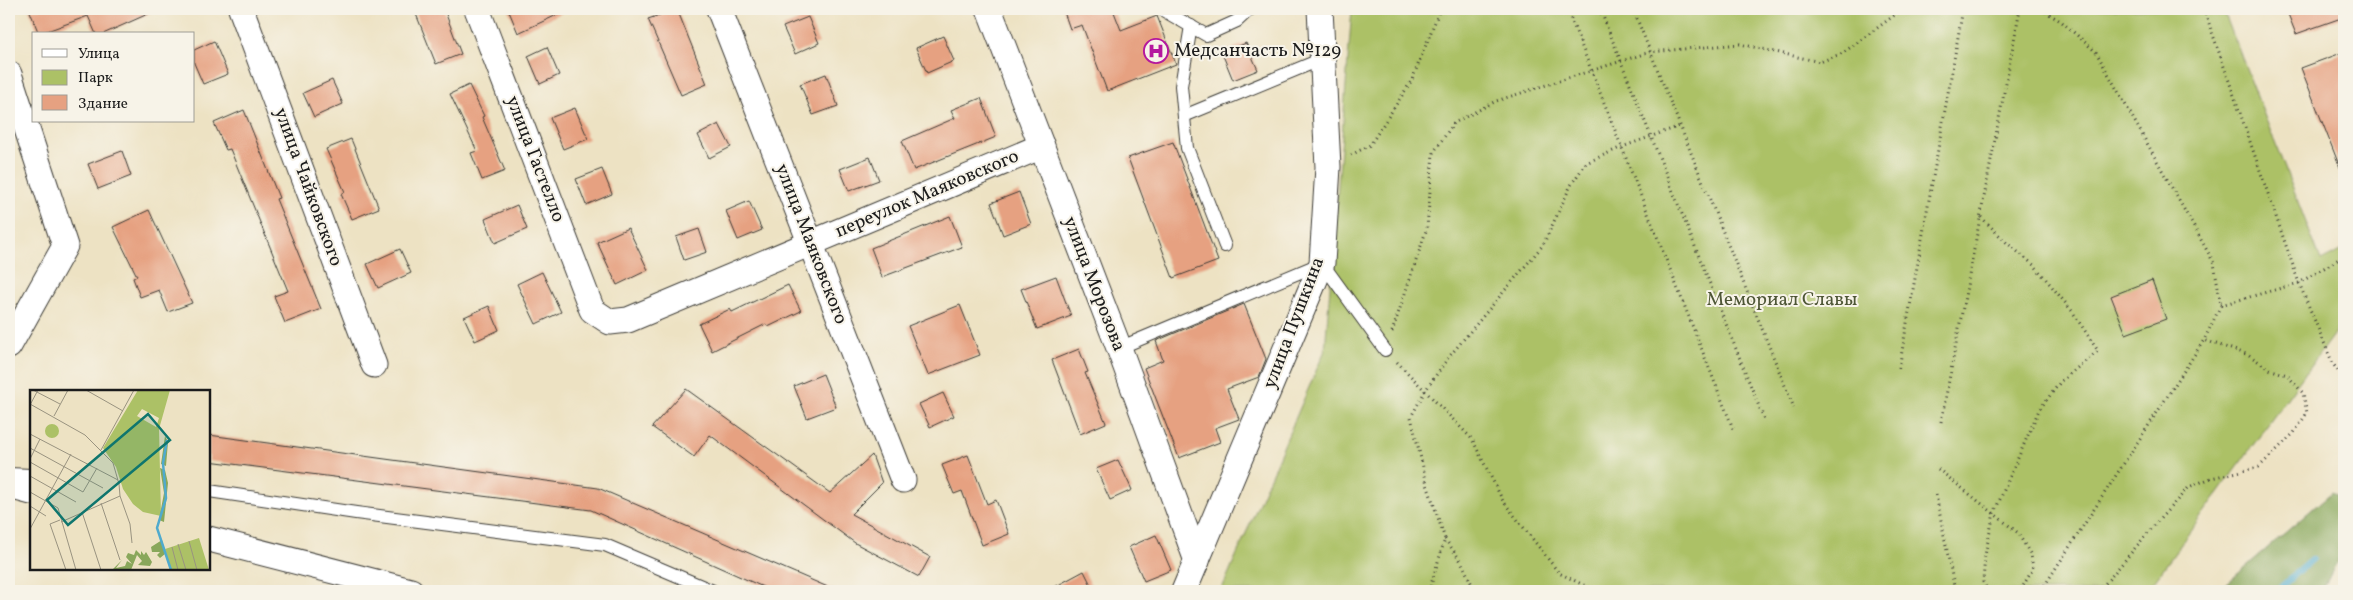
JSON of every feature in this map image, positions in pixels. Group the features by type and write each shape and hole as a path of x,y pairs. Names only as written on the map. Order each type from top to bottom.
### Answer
{"street":[{"name":"улица Чайковского","path":"241,9 374,365"},
{"name":"улица Гастелло","path":"477,9 592,310"},
{"name":"улица Маяковского","path":"719,9 903,480"},
{"name":"улица Морозова","path":"989,9 1119,348 1197,561"},
{"name":"улица Пушкина","path":"1184,591 1322,263 1328,167 1320,9"},
{"path":"9,74 65,246 9,346"},
{"name":"переулок Маяковского","path":"592,310 610,322 628,320 1042,146"},
{"path":"9,486 30,492"},
{"path":"210,539 339,583 411,591"}],"lane":[{"path":"1161,9 1206,35 1237,21 1250,9"},
{"path":"1191,26 1181,86 1187,148 1225,246"},
{"path":"1184,116 1322,59"},
{"path":"1119,348 1322,263 1385,350"},
{"path":"9,474 30,475"},
{"path":"210,491 356,513 605,544 713,591"}],"path":[{"path":"1328,167 1370,145 1412,80 1440,9"},
{"path":"1567,9 1734,431"},
{"path":"1600,9 1764,419"},
{"path":"1633,9 1794,408"},
{"path":"1596,591 1559,573 1503,501 1472,439 1385,350 1427,228 1433,153 1454,123 1496,101 1579,75 1591,69 1650,52 1740,44 1820,62 1843,53 1903,9"},
{"path":"1899,368 1963,9"},
{"path":"1941,422 2020,9"},
{"path":"2040,9 2062,22 2096,52 2214,263 2221,305 2204,340 2041,591"},
{"path":"2204,9 2299,282 2333,364 2344,379"},
{"path":"1475,591 1461,562 1445,539 1427,484 1411,417 1425,391 1448,358 1543,245 1571,185 1586,163 1622,147 1680,126"},
{"path":"1981,217 2007,243 2035,266 2072,311 2098,352 2061,381 2039,410 1994,513 1983,582 1988,591"},
{"path":"2221,305 2299,282 2344,256"},
{"path":"2099,591 2189,487 2211,478 2259,467 2294,433 2307,413 2304,393 2287,375 2269,369 2249,355 2204,340"},
{"path":"1938,469 2017,532 2031,555 2033,569 2020,591"},
{"path":"1936,495 1955,591"},
{"path":"1428,591 1445,539"}],"green space":[{"name":"Мемориал Славы","path":"1352,9 2223,9 2321,261 2344,249 2344,320 2147,591 1221,591 1325,350"},
{"path":"2332,492 2344,502 2344,548 2322,591 2218,591"}],"building":[{"path":"29,9 159,9 107,32 95,32 88,16 44,32 38,32"},
{"path":"414,9 444,9 461,54 436,64"},
{"path":"508,9 570,9 518,33"},
{"path":"677,9 707,84 681,95 648,19"},
{"path":"1063,9 1119,9 1114,12 1121,30 1157,16 1176,64 1107,91 1082,25 1070,29"},
{"path":"2286,9 2344,9 2344,17 2296,34"},
{"path":"808,17 819,43 795,54 783,27"},
{"path":"943,36 954,61 927,73 916,48"},
{"path":"214,41 228,74 203,84 195,65 195,50"},
{"path":"1246,43 1258,70 1233,80 1222,53"},
{"path":"547,47 559,75 540,84 528,56"},
{"path":"2344,52 2344,175 2343,175 2301,68"},
{"path":"826,74 838,106 813,115 800,84"},
{"path":"332,80 343,104 314,117 303,93"},
{"path":"469,85 484,116 482,117 505,171 482,180 471,153 477,151 450,94"},
{"path":"981,98 996,137 914,170 902,141 955,118 951,110"},
{"path":"575,108 588,139 563,149 550,118"},
{"path":"244,110 279,198 276,199 321,309 285,323 274,296 288,291 230,149 226,150 214,123"},
{"path":"719,124 731,147 709,158 698,135"},
{"path":"351,139 379,208 352,219 341,194 345,192 326,149"},
{"path":"1173,142 1218,261 1173,278 1128,158"},
{"path":"122,151 131,176 98,189 88,164"},
{"path":"870,157 879,180 849,191 840,169"},
{"path":"602,169 612,194 586,205 576,179"},
{"path":"1019,192 1031,224 1003,235 991,203"},
{"path":"749,201 762,230 738,240 726,211"},
{"path":"517,205 527,229 495,243 485,219"},
{"path":"149,210 192,303 168,312 159,290 140,297 133,278 137,276 113,227"},
{"path":"950,216 962,247 882,277 871,248"},
{"path":"628,228 648,270 617,285 597,242"},
{"path":"699,229 707,252 684,260 676,237"},
{"path":"400,249 411,273 378,288 367,264"},
{"path":"542,272 561,312 536,324 517,284"},
{"path":"1056,276 1071,316 1037,329 1021,289"},
{"path":"2152,280 2166,319 2126,334 2111,296"},
{"path":"788,285 801,311 768,327 766,324 712,351 699,324 730,309 732,312"},
{"path":"1244,304 1266,359 1259,377 1227,389 1239,419 1215,428 1220,442 1179,458 1144,368 1163,360 1156,341"},
{"path":"960,305 980,355 928,375 908,326"},
{"path":"489,306 499,330 475,341 464,317"},
{"path":"1079,349 1088,372 1085,373 1106,423 1080,434 1052,360"},
{"path":"823,374 836,407 807,418 794,386"},
{"path":"686,389 830,493 872,455 882,483 851,514 930,557 919,577 855,543 710,435 694,457 652,427"},
{"path":"943,393 954,416 930,427 919,404"},
{"path":"210,435 598,488 837,591 772,591 591,510 210,461"},
{"path":"968,455 987,504 996,500 1009,534 982,545 962,491 954,494 942,465"},
{"path":"1118,460 1132,490 1110,500 1096,469"},
{"path":"1156,535 1171,570 1144,581 1129,547"},
{"path":"1084,571 1094,591 1047,591"}],"waterway":[{"path":"2276,591 2313,559"}],"place":[{"name":"Медсанчасть №129","path":"1156,51"}]}
